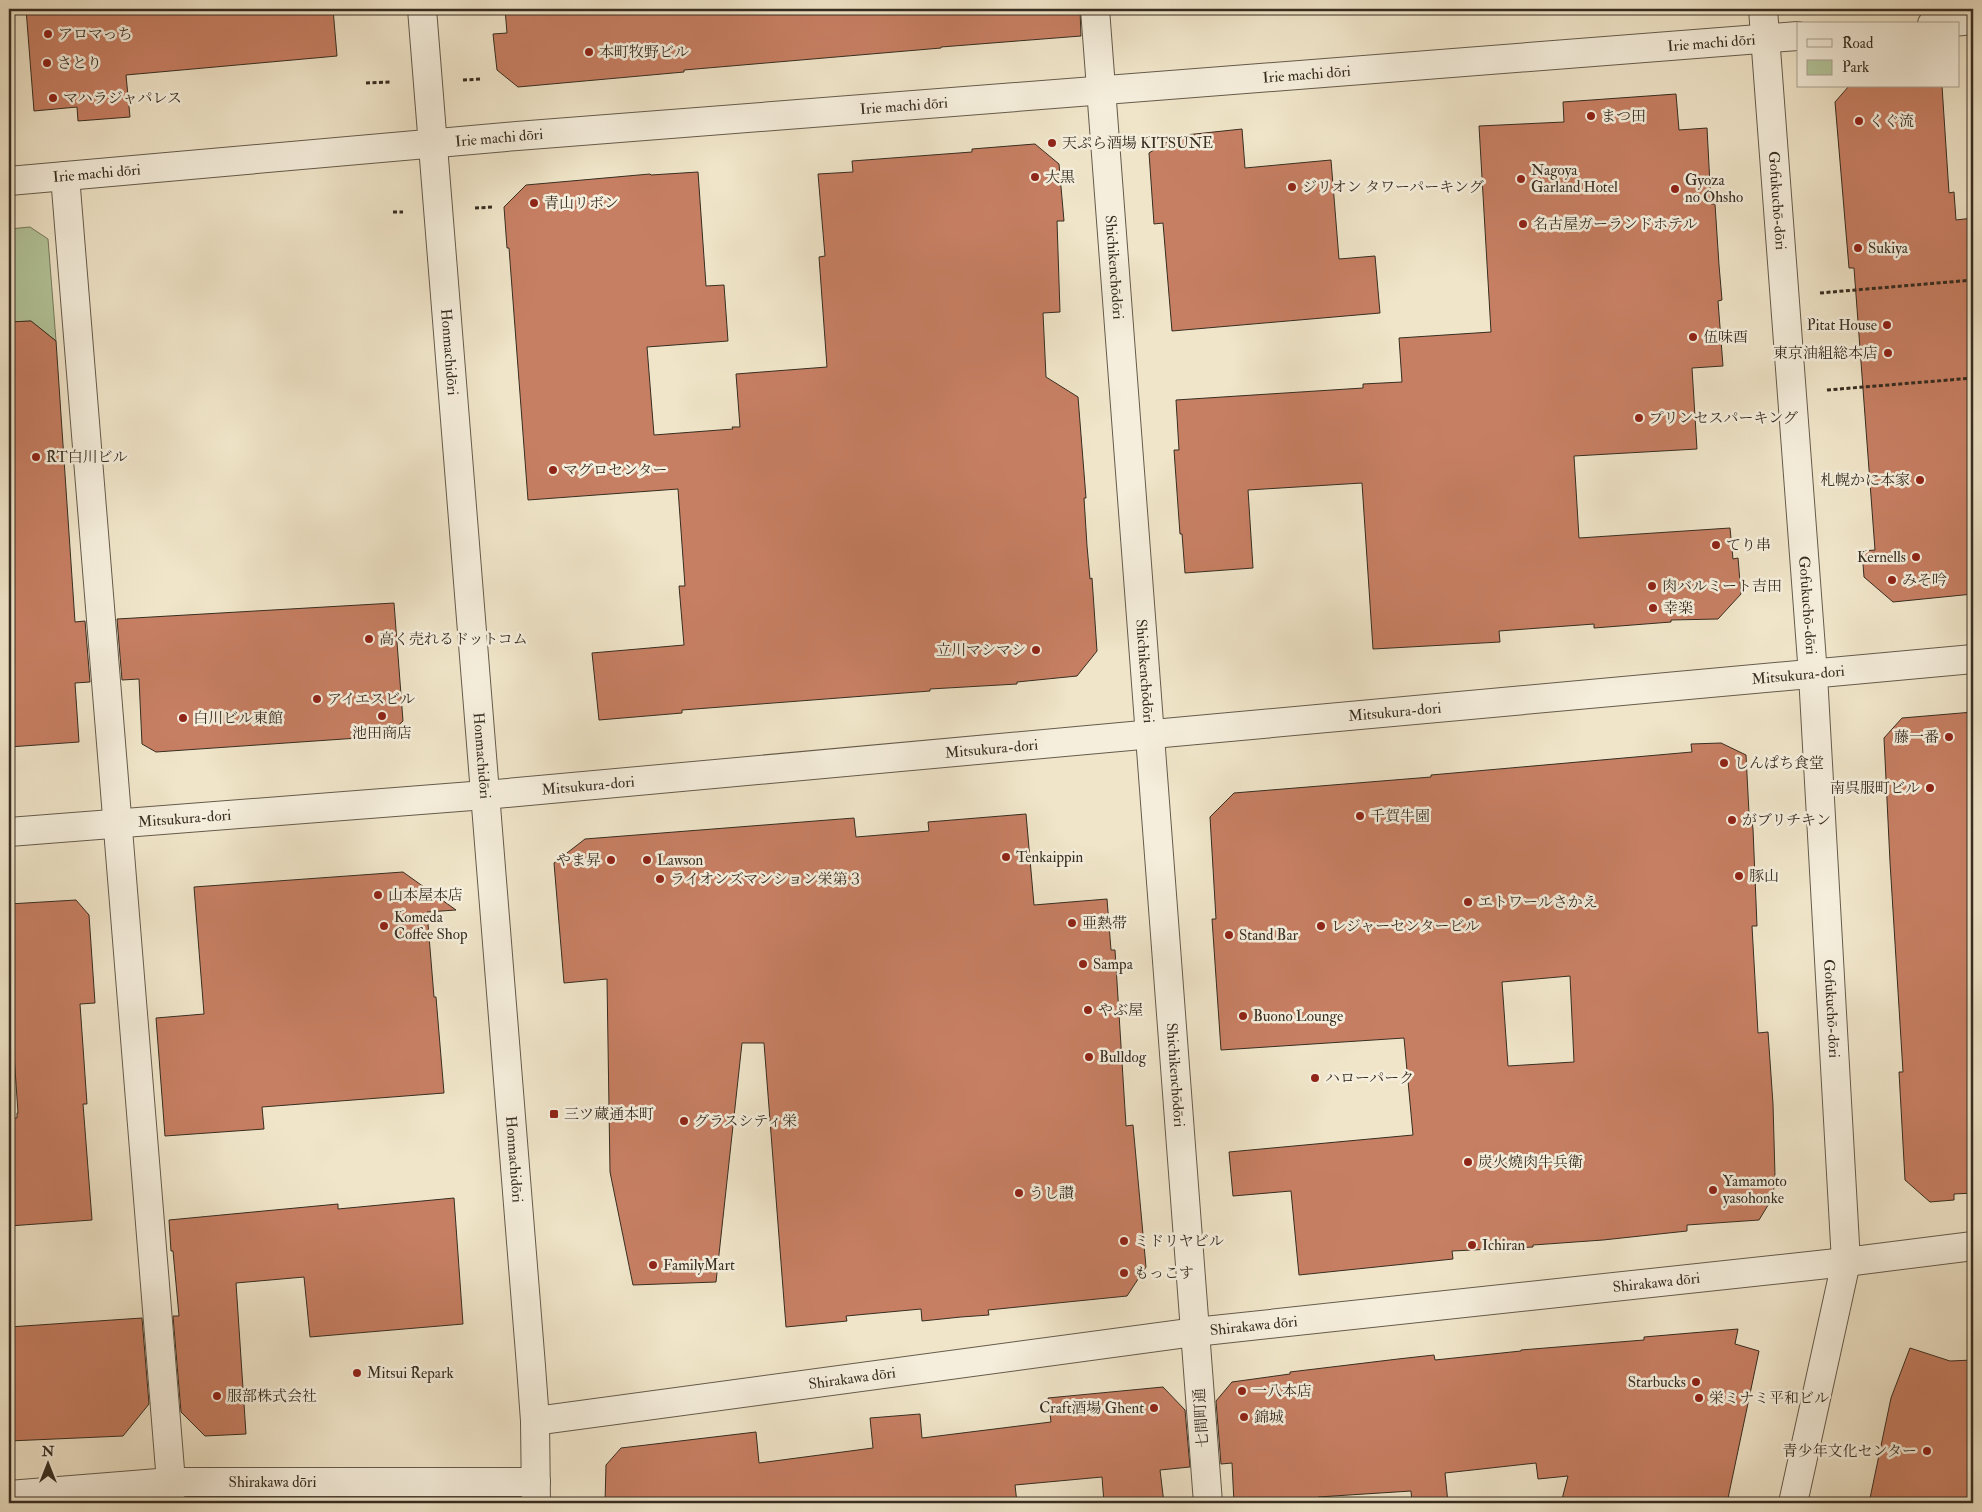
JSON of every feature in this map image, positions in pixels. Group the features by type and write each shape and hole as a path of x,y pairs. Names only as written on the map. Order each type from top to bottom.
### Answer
{"street":[{"name":"Honmachidōri","path":"422,9 535,1421 536,1492"},
{"name":"Shichikenchōdōri","path":"1095,9 1195,1332"},
{"name":"Gofukuchō-dōri","path":"1763,9 1813,675 1846,1262 1793,1503"},
{"path":"1952,22 1973,20"},
{"name":"Irie machi dōri","path":"9,181 432,143 1797,36"},
{"path":"65,176 170,1493"},
{"name":"Mitsukura-dori","path":"9,832 485,795 1973,659"},
{"name":"Shirakawa dōri","path":"535,1421 1195,1332 1846,1262 1973,1246"},
{"name":"七間町通","path":"1195,1332 1208,1503"},
{"name":"Shirakawa dōri","path":"9,1495 536,1492"}],"path":[{"path":"1785,296 1973,280"},
{"path":"1792,393 1973,378"}],"green space":[{"path":"30,227 48,239 56,341 31,321 9,322 9,229"}],"building":[{"path":"26,9 333,9 337,56 126,75 130,117 78,121 77,107 34,111"},
{"path":"505,9 1080,9 1081,36 684,70 684,72 518,87 497,70 493,34 507,33"},
{"path":"1847,88 1942,88 1949,193 1954,192 1956,220 1973,218 1973,594 1893,602 1864,577 1862,551 1875,550 1854,268 1849,268 1835,102"},
{"path":"1676,94 1679,130 1707,128 1711,204 1715,204 1722,300 1718,301 1723,366 1692,368 1697,449 1574,456 1579,538 1730,528 1733,559 1738,558 1741,594 1718,619 1671,620 1671,622 1594,628 1594,624 1499,631 1500,642 1373,649 1362,483 1248,490 1253,568 1185,573 1182,534 1180,534 1174,450 1179,450 1176,400 1363,388 1363,384 1402,382 1399,338 1491,332 1479,126 1564,122 1563,102"},
{"path":"1242,129 1245,168 1331,160 1339,259 1375,256 1380,313 1172,331 1163,223 1154,224 1149,153 1176,136"},
{"path":"1035,144 1059,164 1064,221 1057,221 1060,312 1043,313 1046,377 1078,397 1086,498 1084,498 1087,546 1090,579 1092,578 1097,651 1077,676 1017,682 1017,684 930,689 930,691 682,710 682,713 599,720 592,653 684,645 679,586 685,586 678,489 528,500 509,248 507,248 504,207 526,185 650,174 698,172 706,286 724,285 728,341 647,347 654,435 733,429 732,427 740,427 736,374 827,367 819,257 825,256 818,174 853,172 852,161 972,152 972,149"},
{"path":"31,321 56,341 75,622 85,621 90,682 75,683 79,742 9,747 9,322"},
{"path":"394,603 403,721 387,736 156,752 142,744 139,679 122,680 117,619"},
{"path":"1973,712 1973,1193 1954,1194 1954,1200 1930,1202 1905,1180 1899,1072 1903,1072 1884,738 1902,718"},
{"path":"1721,743 1746,755 1749,813 1751,813 1753,829 1757,926 1752,926 1758,1033 1768,1032 1773,1104 1775,1176 1773,1197 1759,1220 1687,1225 1687,1231 1603,1240 1533,1245 1533,1247 1452,1251 1453,1259 1299,1275 1291,1191 1233,1196 1229,1152 1413,1135 1404,1038 1221,1050 1212,919 1216,919 1210,817 1234,793 1431,777 1431,775 1692,752 1691,744","holes":["1570,976 1574,1062 1508,1066 1502,982"]},
{"path":"1026,814 1034,905 1107,899 1111,950 1115,950 1126,1126 1133,1125 1146,1267 1127,1296 988,1310 989,1315 922,1321 921,1309 846,1316 847,1321 786,1327 764,1043 742,1043 716,1282 633,1285 610,1172 607,979 564,983 554,863 585,839 854,818 856,837 929,831 928,822"},
{"path":"403,872 456,910 427,912 444,1093 262,1107 264,1129 165,1136 156,1018 204,1014 194,887"},
{"path":"76,900 89,915 95,1003 80,1004 87,1104 83,1104 92,1220 9,1226 9,1118 17,1118 18,1113 11,1009 9,1009 9,904"},
{"path":"454,1198 463,1324 310,1337 304,1277 236,1283 246,1434 205,1436 181,1412 173,1316 179,1316 169,1220 338,1204 338,1209"},
{"path":"142,1318 149,1404 123,1436 9,1441 9,1327"},
{"path":"1738,1329 1735,1344 1759,1351 1727,1503 1561,1503 1568,1476 1538,1479 1536,1463 1445,1473 1448,1503 1412,1503 1411,1491 1318,1497 1318,1503 1234,1503 1232,1463 1221,1464 1216,1401 1232,1382 1290,1374 1290,1372 1434,1355 1435,1360 1521,1350 1644,1340 1644,1337"},
{"name":"青少年文化センター","path":"1910,1348 1950,1361 1973,1360 1973,1503 1869,1503 1891,1398"},
{"path":"1163,1387 1185,1410 1190,1467 1160,1470 1164,1503 1104,1503 1102,1477 1015,1485 1017,1503 605,1503 606,1465 621,1448 756,1432 759,1463 873,1448 870,1418 920,1414 922,1438 1051,1422 1048,1398"}],"place":[{"name":"アロマっち","path":"48,34"},
{"name":"本町牧野ビル","path":"589,52"},
{"name":"さとり","path":"47,63"},
{"name":"マハラジャパレス","path":"53,98"},
{"name":"まつ田","path":"1591,116"},
{"name":"くぐ流","path":"1859,121"},
{"name":"天ぷら酒場 KITSUNE","path":"1052,143"},
{"name":"大黒","path":"1035,177"},
{"name":"Nagoya Garland Hotel","path":"1521,179"},
{"name":"ジリオン タワーパーキング","path":"1292,187"},
{"name":"Gyoza no Ohsho","path":"1675,189"},
{"name":"青山リボン","path":"534,203"},
{"name":"名古屋ガーランドホテル","path":"1523,224"},
{"name":"Sukiya","path":"1858,248"},
{"name":"Pitat House","path":"1887,325"},
{"name":"伍味酉","path":"1693,337"},
{"name":"東京油組総本店","path":"1888,353"},
{"name":"プリンセスパーキング","path":"1639,418"},
{"name":"RT白川ビル","path":"36,457"},
{"name":"マグロセンター","path":"553,470"},
{"name":"札幌かに本家","path":"1920,480"},
{"name":"てり串","path":"1716,545"},
{"name":"Kernells","path":"1916,557"},
{"name":"みそ吟","path":"1892,580"},
{"name":"肉バルミート吉田","path":"1652,586"},
{"name":"幸楽","path":"1653,608"},
{"name":"高く売れるドットコム","path":"369,639"},
{"name":"立川マシマシ","path":"1036,650"},
{"name":"アイエスビル","path":"317,699"},
{"name":"池田商店","path":"382,716"},
{"name":"白川ビル東館","path":"183,718"},
{"name":"藤一番","path":"1949,737"},
{"name":"しんぱち食堂","path":"1724,763"},
{"name":"南呉服町ビル","path":"1930,788"},
{"name":"千賀牛園","path":"1360,816"},
{"name":"がブリチキン","path":"1732,820"},
{"name":"Tenkaippin","path":"1006,857"},
{"name":"やま昇","path":"611,860"},
{"name":"Lawson","path":"647,860"},
{"name":"豚山","path":"1739,876"},
{"name":"ライオンズマンション栄第３","path":"660,879"},
{"name":"山本屋本店","path":"378,895"},
{"name":"エトワールさかえ","path":"1468,902"},
{"name":"亜熱帯","path":"1072,923"},
{"name":"Komeda Coffee Shop","path":"384,926"},
{"name":"レジャーセンタービル","path":"1321,926"},
{"name":"Stand Bar","path":"1229,935"},
{"name":"Sampa","path":"1083,964"},
{"name":"やぶ屋","path":"1088,1010"},
{"name":"Buono Lounge","path":"1243,1016"},
{"name":"Bulldog","path":"1089,1057"},
{"name":"ハローパーク","path":"1315,1078"},
{"name":"三ツ蔵通本町","path":"554,1114"},
{"name":"グラスシティ栄","path":"684,1121"},
{"name":"炭火燒肉牛兵衛","path":"1468,1162"},
{"name":"Yamamoto yasohonke","path":"1713,1190"},
{"name":"うし讃","path":"1019,1193"},
{"name":"ミドリヤビル","path":"1124,1241"},
{"name":"Ichiran","path":"1472,1245"},
{"name":"FamilyMart","path":"653,1265"},
{"name":"もっこす","path":"1124,1273"},
{"name":"Mitsui Repark","path":"357,1373"},
{"name":"Starbucks","path":"1696,1382"},
{"name":"一八本店","path":"1242,1391"},
{"name":"服部株式会社","path":"217,1396"},
{"name":"栄ミナミ平和ビル","path":"1699,1398"},
{"name":"Craft酒場 Ghent","path":"1154,1408"},
{"name":"錦城","path":"1244,1417"},
{"name":"青少年文化センター","path":"1927,1451"}]}
